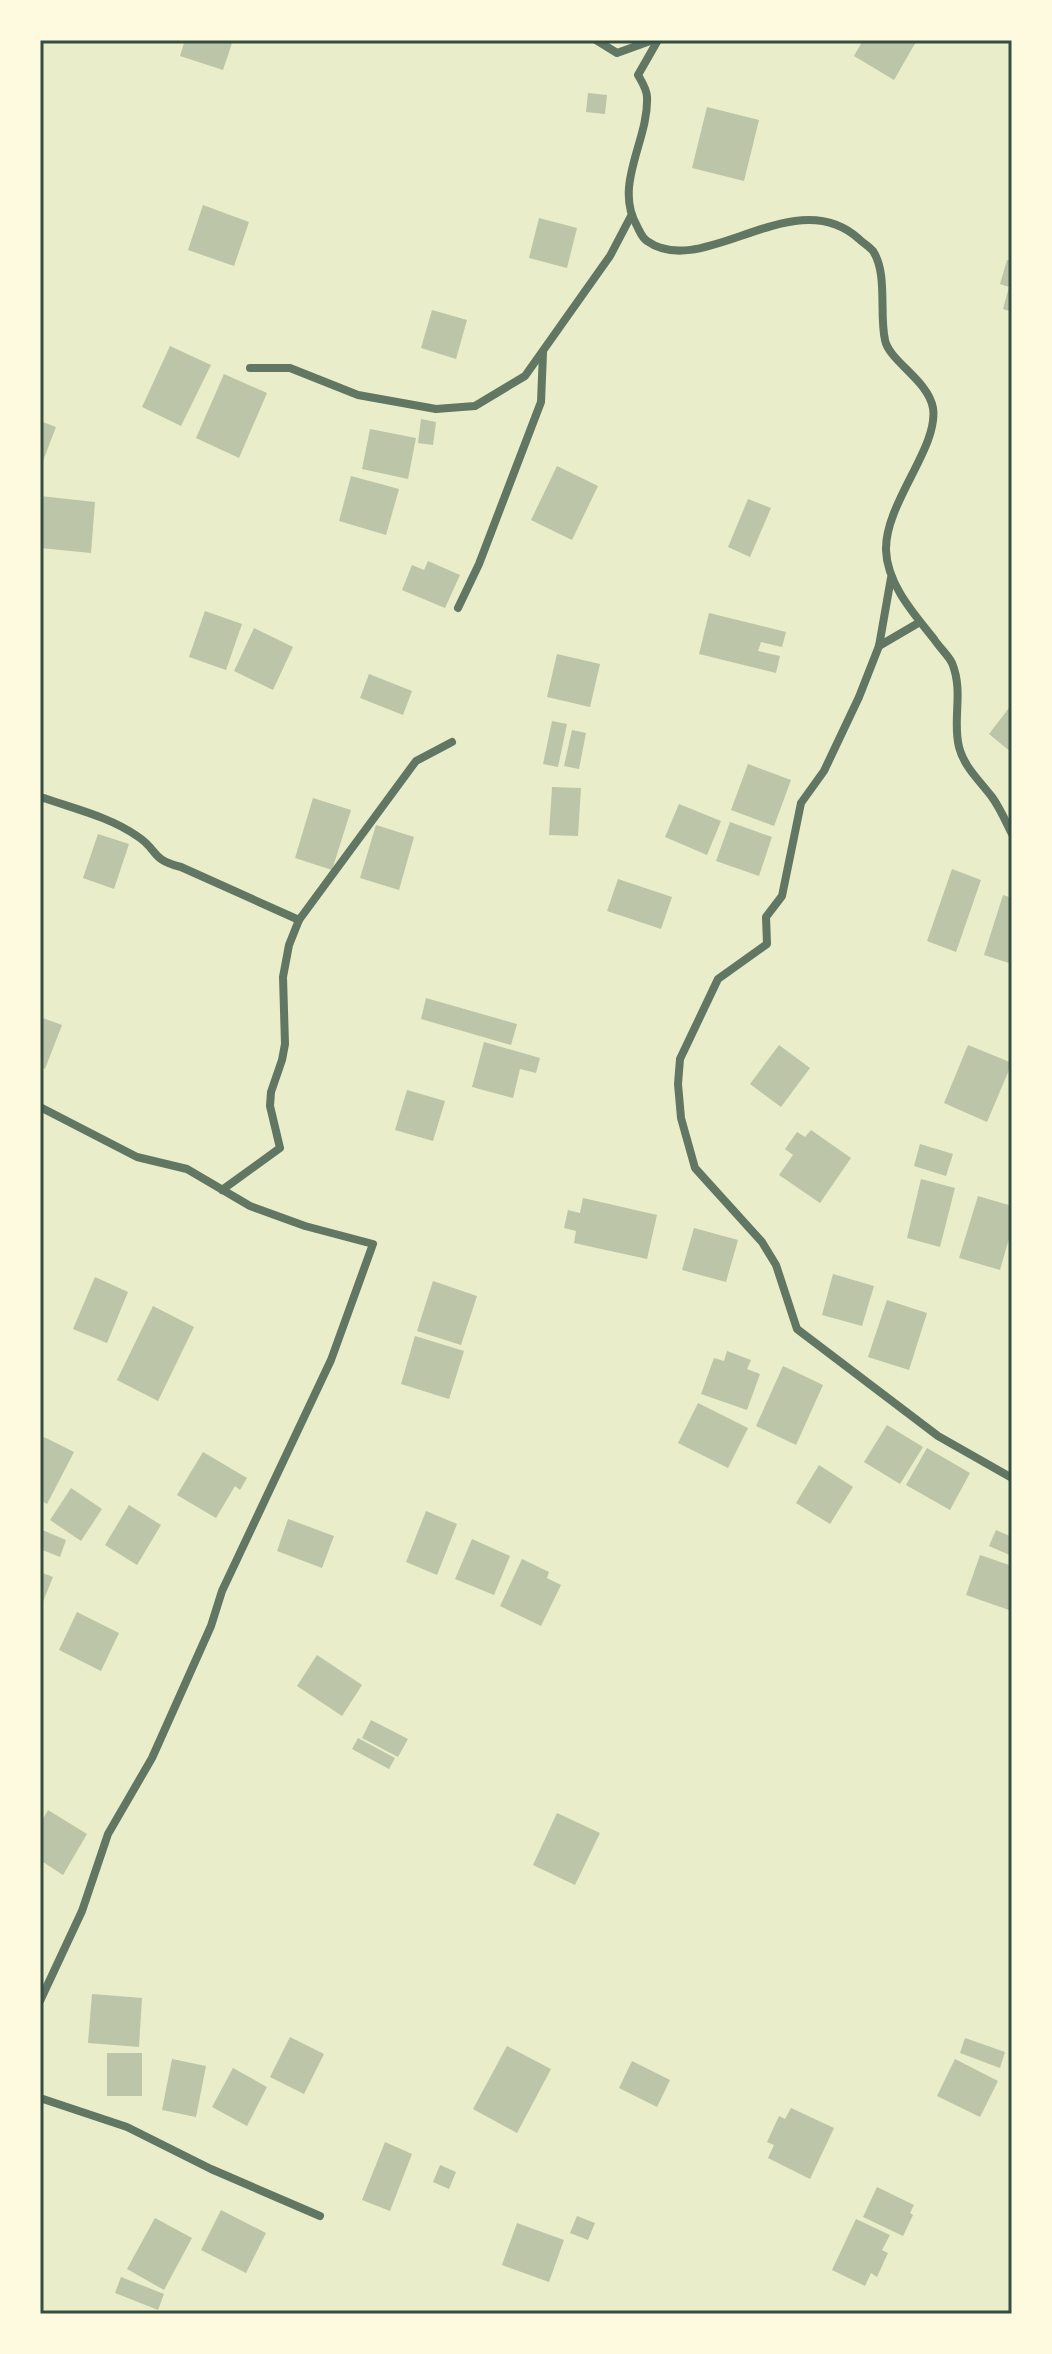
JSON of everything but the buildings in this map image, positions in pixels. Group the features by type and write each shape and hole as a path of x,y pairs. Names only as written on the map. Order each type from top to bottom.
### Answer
{"street":[{"path":"596,40 617,53 655,40"},
{"path":"655,40 638,75 647,93 646,117 629,179 631,216 644,240 665,251 686,251 785,222 823,222 849,230 873,252 882,279 880,316 886,345 918,380 933,407 931,430 890,520 886,550 891,578 879,646 824,771 801,803 782,896 766,917 767,944 718,979 680,1059 678,1084 681,1118 695,1168 762,1242 776,1265 797,1329 938,1436 1012,1478"},
{"path":"250,368 290,368 358,395 436,409 475,406 525,376 610,256 631,216"},
{"path":"458,608 479,564 541,402 543,352"},
{"path":"891,578 951,662 958,688 958,744 965,763 994,799 1012,834"},
{"path":"879,646 920,622"},
{"path":"222,1190 280,1148 270,1106 271,1092 285,1044 283,977 289,945 299,920 416,761 452,742"},
{"path":"40,799 107,821 139,836 160,862 181,867 299,920"},
{"path":"40,1107 137,1157 187,1169 264,1211 305,1226 373,1244 331,1360 222,1591 211,1626 152,1758 108,1834 82,1911 40,2001"},
{"path":"40,2098 127,2127 211,2169 320,2216"}]}
